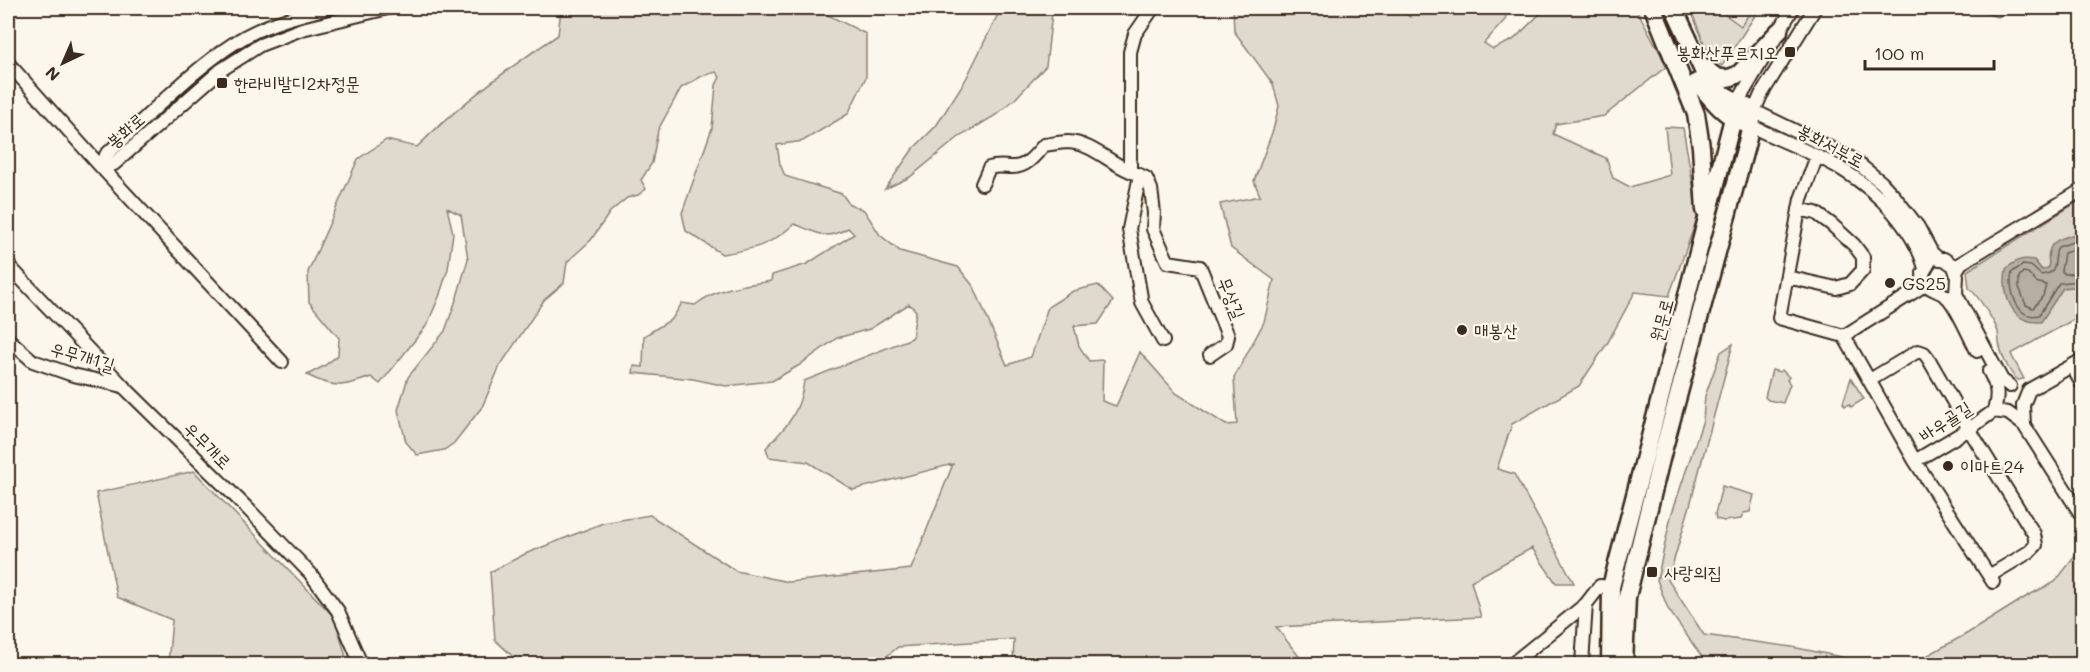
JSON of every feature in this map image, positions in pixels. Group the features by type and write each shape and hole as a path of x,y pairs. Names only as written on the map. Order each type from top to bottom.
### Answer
{"main road":[{"path":"1653,8 1696,114 1701,147 1706,229"},
{"path":"1659,8 1693,77 1715,103 1753,118"},
{"path":"1674,8 1705,75 1735,111"},
{"path":"1695,53 1711,74 1722,79 1735,77 1779,31"},
{"name":"원문로","path":"1610,664 1611,587 1735,111"},
{"name":"원문로","path":"1624,664 1627,597 1662,454 1753,118"}],"street":[{"name":"봉화로","path":"102,168 106,155 209,61 246,36 286,18 328,8"},
{"name":"봉화로","path":"102,168 114,164 221,70 260,45 356,11 388,8"},
{"name":"무상길","path":"1153,8 1135,34 1130,52 1135,173 1129,229 1142,303 1163,341"},
{"path":"1735,111 1793,8"},
{"path":"1753,118 1761,95 1815,8"},
{"path":"8,63 282,362"},
{"name":"봉화서부로","path":"1753,118 1817,156 1853,174 1882,199 1913,239 1923,278"},
{"name":"봉화서부로","path":"1753,118 1826,145 1865,168 1894,196 1918,227 1928,247 1952,267"},
{"path":"982,184 989,168 1000,165 1011,168 1020,166 1030,160 1044,145 1069,142 1095,152 1135,173"},
{"path":"1817,156 1799,208 1779,318 1844,336 1915,461 1991,579 2029,552 2036,545 2034,534 1968,429 1924,353 1918,351 1870,380"},
{"name":"무상길","path":"1135,173 1146,178 1151,189 1154,213 1153,230 1168,262 1200,267 1228,336 1226,344 1210,355"},
{"path":"1844,336 1923,278 1928,263 1952,267 2082,190"},
{"path":"1786,277 1836,288 1850,284 1863,270 1863,257 1854,245 1816,213 1799,208"},
{"name":"우무개로","path":"8,266 123,386 247,508 309,573 338,611 361,664"},
{"path":"1936,292 1949,290 1952,267"},
{"path":"1952,267 1956,294 2002,380 2021,394 2024,425"},
{"path":"1923,278 1936,292 1948,298 1996,384 2000,406 2024,425 2082,516"},
{"name":"우무개1길","path":"8,339 33,361 73,375 123,386"},
{"path":"2000,406 2002,389 2021,394 2077,363 2082,384"},
{"path":"2000,406 2017,412 2021,394"},
{"name":"바우골길","path":"1915,461 1968,429 2000,406"},
{"path":"1512,664 1586,604 1600,586 1611,587"},
{"path":"1582,664 1586,604"}],"shaded area":[{"path":"561,8 829,8 826,14 866,34 866,77 848,114 803,141 777,145 780,164 785,176 842,194 849,204 864,210 880,235 900,251 958,267 974,287 1007,365 1031,357 1048,307 1073,291 1098,285 1113,301 1098,324 1074,326 1079,346 1089,361 1103,360 1102,401 1116,406 1140,352 1176,393 1226,425 1237,424 1234,378 1264,322 1274,280 1231,248 1220,204 1260,196 1254,181 1273,130 1279,106 1273,84 1234,31 1233,8 1397,8 1410,17 1408,8 1508,8 1505,20 1484,43 1493,49 1513,40 1546,8 1636,8 1667,66 1604,116 1556,124 1553,134 1606,158 1613,178 1630,187 1670,175 1665,127 1683,128 1697,219 1669,296 1635,292 1608,342 1579,386 1512,424 1497,469 1514,474 1574,583 1556,583 1532,548 1471,581 1481,617 1276,627 1305,664 1013,664 1014,639 898,647 877,664 521,664 495,640 490,572 525,554 603,523 650,515 736,571 789,582 911,569 953,464 853,490 808,462 769,457 766,448 796,410 804,381 912,338 916,311 909,304 870,329 837,338 798,366 772,381 726,386 693,379 633,373 634,366 643,367 644,336 672,319 682,303 695,305 722,290 771,281 772,275 807,264 854,234 848,228 833,234 821,234 794,224 769,242 722,254 686,231 682,213 712,128 716,85 720,77 716,72 702,76 681,88 658,130 652,163 641,180 646,189 638,195 627,198 610,212 591,240 567,262 564,283 544,300 500,366 482,407 454,443 444,450 417,455 406,442 398,410 408,377 445,331 468,259 461,215 447,208 453,233 448,269 439,297 427,325 380,384 371,377 339,385 325,383 307,375 338,355 339,338 309,302 308,272 358,159 386,140 417,147 485,87 558,35"},
{"path":"1001,8 1049,8 1052,13 1046,66 1015,99 996,115 959,137 910,177 885,189 913,149 936,126 966,79"},
{"path":"1690,8 1716,8 1741,26 1753,8 1760,8 1722,66 1710,58"},
{"path":"1716,8 1753,8 1741,26"},
{"path":"1967,8 2013,8 1998,17"},
{"path":"2082,199 2082,315 2011,354 2024,379 2018,380 2004,360 1998,332 1993,322 1969,288 1967,271"},
{"path":"1733,344 1668,580 1704,635 1792,647 1876,664 1707,664 1668,609 1657,580 1671,516 1703,420 1705,396 1721,352"},
{"path":"1772,370 1780,372 1782,370 1789,377 1787,380 1790,384 1783,403 1768,400 1765,397"},
{"path":"1851,378 1864,399 1851,407 1843,403"},
{"path":"194,471 335,618 348,664 168,664 172,620 117,597 96,493"},
{"path":"1722,486 1754,495 1750,512 1743,513 1741,519 1724,521 1716,519 1715,514"},
{"path":"2082,547 2082,664 1912,664 2055,582"}],"water":[{"path":"2082,233 2082,286 2063,288 2041,322 2022,318 2007,298 2006,269 2026,259 2034,260 2042,270 2048,268 2048,254 2053,244"}],"place":[{"name":"봉화산푸르지오","path":"1790,52"},
{"name":"한라비발디2차정문","path":"222,83"},
{"name":"GS25","path":"1890,283"},
{"name":"매봉산","path":"1462,330"},
{"name":"이마트24","path":"1948,466"},
{"name":"사랑의집","path":"1652,572"}]}
